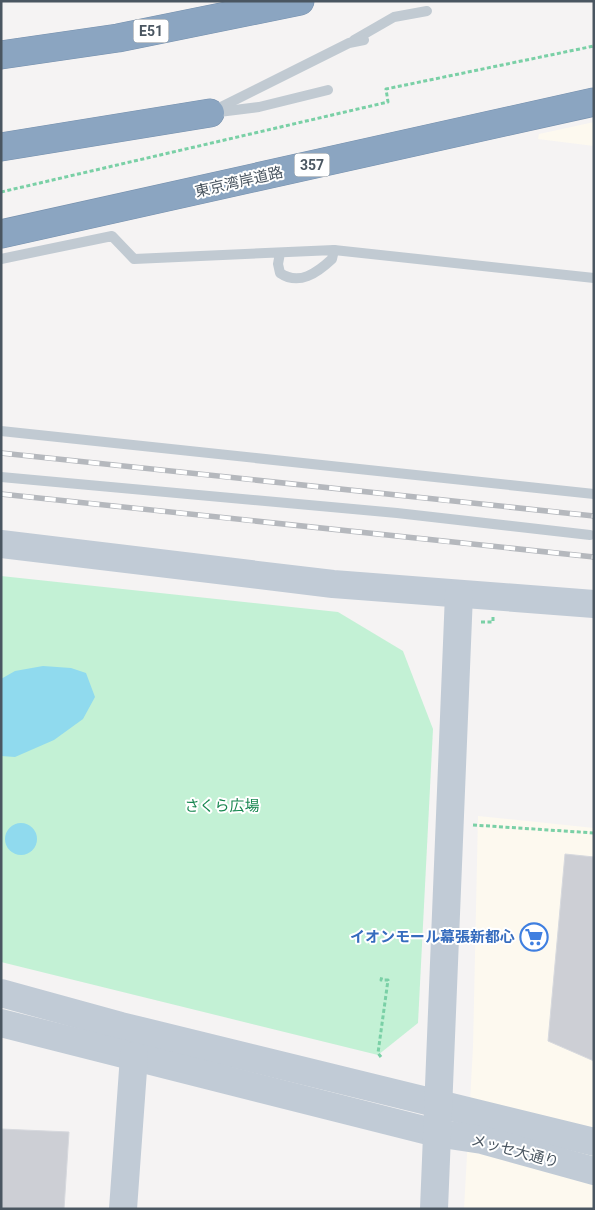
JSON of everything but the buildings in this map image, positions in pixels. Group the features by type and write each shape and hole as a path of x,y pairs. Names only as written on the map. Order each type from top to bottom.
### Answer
{"highway":[{"name":"E51","path":"1,56 118,38 300,1"},
{"name":"東京湾岸道路","path":"1,234 594,102"},
{"path":"1,148 210,113"},
{"path":"1,227 31,228"}],"street":[{"path":"1,544 218,572 594,604"},
{"path":"434,1209 459,594"},
{"name":"メッセ大通り","path":"1,993 121,1026 594,1142"},
{"name":"メッセ大通り","path":"1,1023 436,1133 482,1140 594,1172"},
{"path":"122,1209 134,1056"}],"lane":[{"path":"210,113 349,43 394,18 427,11"},
{"path":"349,43 364,40"},
{"path":"210,113 259,107 328,90"},
{"path":"1,259 112,236 134,259 334,250 594,278"},
{"path":"280,253 278,264 280,273 287,278 301,279 316,272 332,259 334,250"},
{"path":"1,432 594,494"},
{"path":"1,477 397,513 590,535"}],"path":[{"path":"1,192 388,102 386,89 594,46"},
{"path":"474,825 594,833"},
{"path":"381,1057 378,1053 388,980 381,980 382,976"}],"shaded area":[{"path":"594,122 594,146 538,139 539,134"},
{"name":"イオンモール幕張新都心","path":"478,816 594,828 594,1209 464,1209 473,1047"}],"green space":[{"name":"さくら広場","path":"1,576 338,612 403,651 433,729 418,1023 378,1055 1,962"}],"water":[{"path":"43,666 71,668 86,673 95,697 83,719 54,740 15,757 1,756 1,679 15,671"},
{"path":"21,823 33,827 37,839 33,851 21,855 9,851 5,839 9,827"}],"railway":[{"path":"1,453 594,516"},
{"path":"1,494 594,557"}],"place":[{"name":"イオンモール幕張新都心","path":"534,937"}]}
